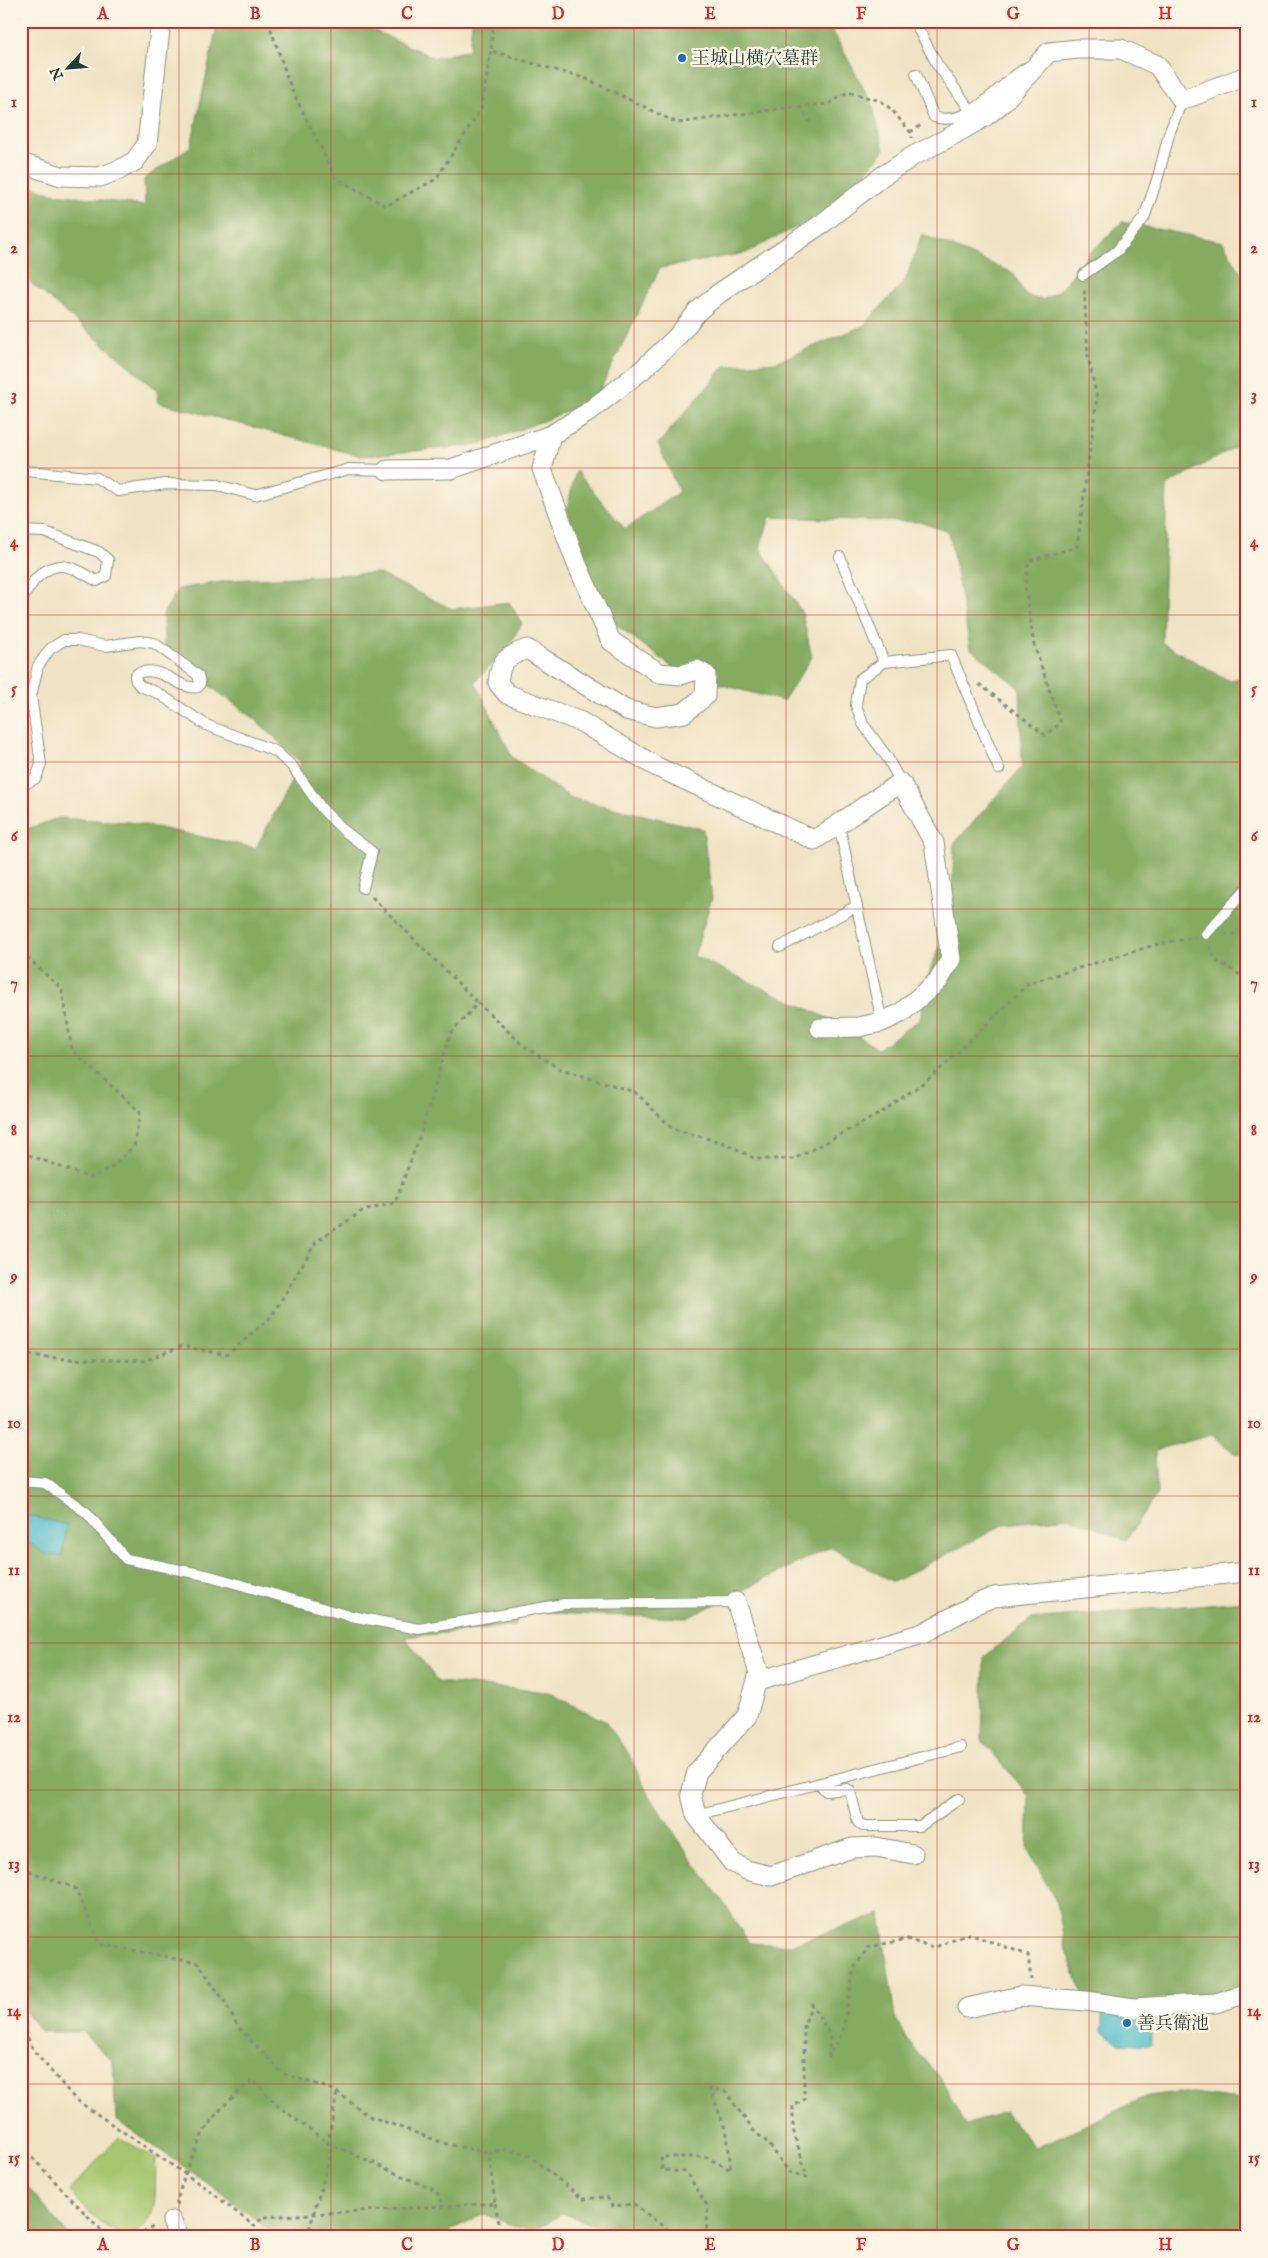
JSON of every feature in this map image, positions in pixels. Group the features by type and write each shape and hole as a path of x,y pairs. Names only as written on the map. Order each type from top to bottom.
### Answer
{"street":[{"path":"21,163 61,176 100,177 121,170 135,161 147,144 161,21"},
{"path":"387,470 451,468 551,435 587,413 642,370 676,338 698,311 718,294 823,223 881,177 913,156 948,138 994,110 1048,52 1078,49 1122,49 1157,65 1182,100 1247,76"},
{"path":"551,435 542,469 576,562 611,641 659,673 681,675 697,670 706,675 705,696 684,713 656,717 626,710 527,649 510,656 500,667 498,683 507,694 581,722 657,767 814,840 839,825 871,800 901,783 934,843 951,959 939,980 901,1013 882,1022 859,1027 820,1028"},
{"path":"758,1681 923,1633 976,1604 994,1597 1247,1572"},
{"path":"736,1602 759,1673 758,1681 747,1716 697,1772 691,1794 696,1815 732,1862 746,1870 771,1876 852,1848 876,1847 913,1854"},
{"path":"967,2008 1021,1996 1086,2001 1134,2008 1216,2003 1247,1993"}],"lane":[{"path":"914,21 937,64 971,111"},
{"path":"916,74 934,117 943,120 971,111 1018,71 1037,62"},
{"path":"1083,275 1117,251 1144,218 1169,134 1182,100"},
{"path":"21,474 27,471 97,478 118,491 166,484 217,485 254,495 349,469 387,470"},
{"path":"21,531 45,532 99,552 108,560 106,576 97,581 67,566 55,566 42,572 21,603"},
{"path":"840,557 884,662"},
{"path":"21,782 26,784 36,778 41,764 31,696 38,666 50,648 64,640 78,640 105,646 140,641 154,643 198,675 200,683 198,687 193,688 164,674 151,671 138,673 135,676 140,686 158,694 206,725 275,751 292,766 322,809 372,852 363,888"},
{"path":"901,783 887,757 863,724 856,705 860,679 884,662 950,655 999,769"},
{"path":"21,744 23,758 21,761"},
{"path":"839,825 882,1022"},
{"path":"1206,934 1247,888"},
{"path":"780,946 857,906"},
{"path":"21,1482 45,1482 87,1513 126,1558 210,1576 346,1615 419,1629 564,1604 736,1602"},
{"path":"696,1815 961,1748"},
{"path":"820,1784 826,1791 846,1789 850,1791 858,1822 863,1826 920,1826 958,1799"}],"path":[{"path":"268,21 291,88 336,178 386,206 436,179 481,108 491,51 493,21"},
{"path":"491,51 587,79 677,123 800,106 829,104 848,92 881,101 892,110 912,134 913,156"},
{"path":"800,106 810,122"},
{"path":"972,679 1045,735 1061,723 1034,645 1025,586 1029,561 1078,547 1097,398 1088,356 1083,275"},
{"path":"363,888 478,1003 525,1046 558,1068 635,1092 673,1129 727,1144 755,1159 794,1158 881,1114 934,1075 1029,983 1158,944 1206,934 1247,933"},
{"path":"1206,934 1215,960 1247,979"},
{"path":"21,952 62,989 72,1050 140,1112 134,1146 111,1168 90,1178 21,1152"},
{"path":"21,1354 65,1359 144,1361 182,1346 227,1355 271,1318 316,1242 362,1211 395,1203 423,1127 450,1034 478,1003"},
{"path":"21,1868 75,1888 100,1944 198,1963 223,1999 238,2027 282,2073 337,2093 369,2116 447,2144 489,2153 504,2149 527,2154 583,2199 607,2197 612,2206 634,2204 677,2237"},
{"path":"706,2237 708,2207 686,2172 662,2170 660,2157 706,2157 731,2170 727,2134 710,2089 724,2091 753,2130 768,2143 789,2172 808,2177 793,2129 793,2106 804,2100 804,2025 812,2004 830,2035 829,2056 844,2031 854,1968 869,1947 907,1939 934,1948 969,1934 1028,1955 1031,1984"},
{"path":"21,2022 34,2052 75,2099 210,2191 254,2226 263,2217 495,2203"},
{"path":"175,2229 184,2174 198,2144 220,2110 253,2080 286,2112 328,2143 436,2192 444,2207"},
{"path":"307,2237 331,2154 328,2143 337,2093"},
{"path":"21,2146 102,2230 116,2237"},
{"path":"489,2153 499,2224"}],"green space":[{"path":"218,21 353,21 435,58 469,50 472,21 824,21 829,24 872,104 884,151 836,206 746,253 660,268 596,398 551,418 478,445 361,456 158,402 157,390 25,278 21,279 21,182 51,193 145,206 144,179 191,146"},
{"path":"1122,222 1223,242 1247,283 1247,440 1167,485 1162,643 1228,680 1247,679 1247,1456 1234,1453 1212,1435 1155,1450 1157,1494 1126,1540 1068,1517 1005,1524 893,1582 830,1547 687,1618 571,1614 522,1609 515,1626 405,1637 438,1682 547,1692 606,1722 628,1753 646,1790 690,1857 726,1906 749,1943 790,1945 880,1914 895,2017 906,2039 941,2079 965,2125 1005,2112 1035,2148 1148,2096 1177,2092 1247,2101 1247,2237 619,2237 614,2232 562,2213 534,2229 516,2227 485,2214 452,2229 448,2237 278,2237 218,2190 116,2120 113,2062 82,2032 41,2032 21,2006 21,831 59,818 130,822 256,848 301,763 255,719 192,673 164,645 163,614 178,589 233,580 377,573 452,609 509,602 522,623 506,651 475,682 512,757 571,798 703,829 712,898 694,956 834,1021 878,1049 920,1019 931,967 951,922 954,844 1022,767 1020,689 970,648 949,532 919,522 770,517 760,548 802,613 812,657 783,701 681,674 613,622 584,578 574,541 567,508 576,471 625,529 679,492 658,444 725,366 776,362 863,326 905,281 922,234 1013,273 1025,295 1042,300 1058,292 1090,253"},
{"path":"1244,1601 1247,1609 1247,1982 1232,1990 1087,2007 1066,1950 1057,1903 1027,1848 1029,1796 982,1740 984,1657 1031,1619"},
{"path":"119,2137 156,2159 154,2207 152,2213 143,2227 129,2234 119,2233 100,2222 69,2191"},
{"path":"21,2179 70,2237 21,2237"}],"water":[{"path":"24,1514 67,1525 62,1556 46,1554 21,1537 21,1516"},
{"name":"善兵衛池","path":"1151,2012 1151,2045 1119,2043 1102,2031 1102,2015"}],"place":[{"name":"王城山横穴墓群","path":"682,58"},
{"name":"善兵衛池","path":"1127,2023"}]}
